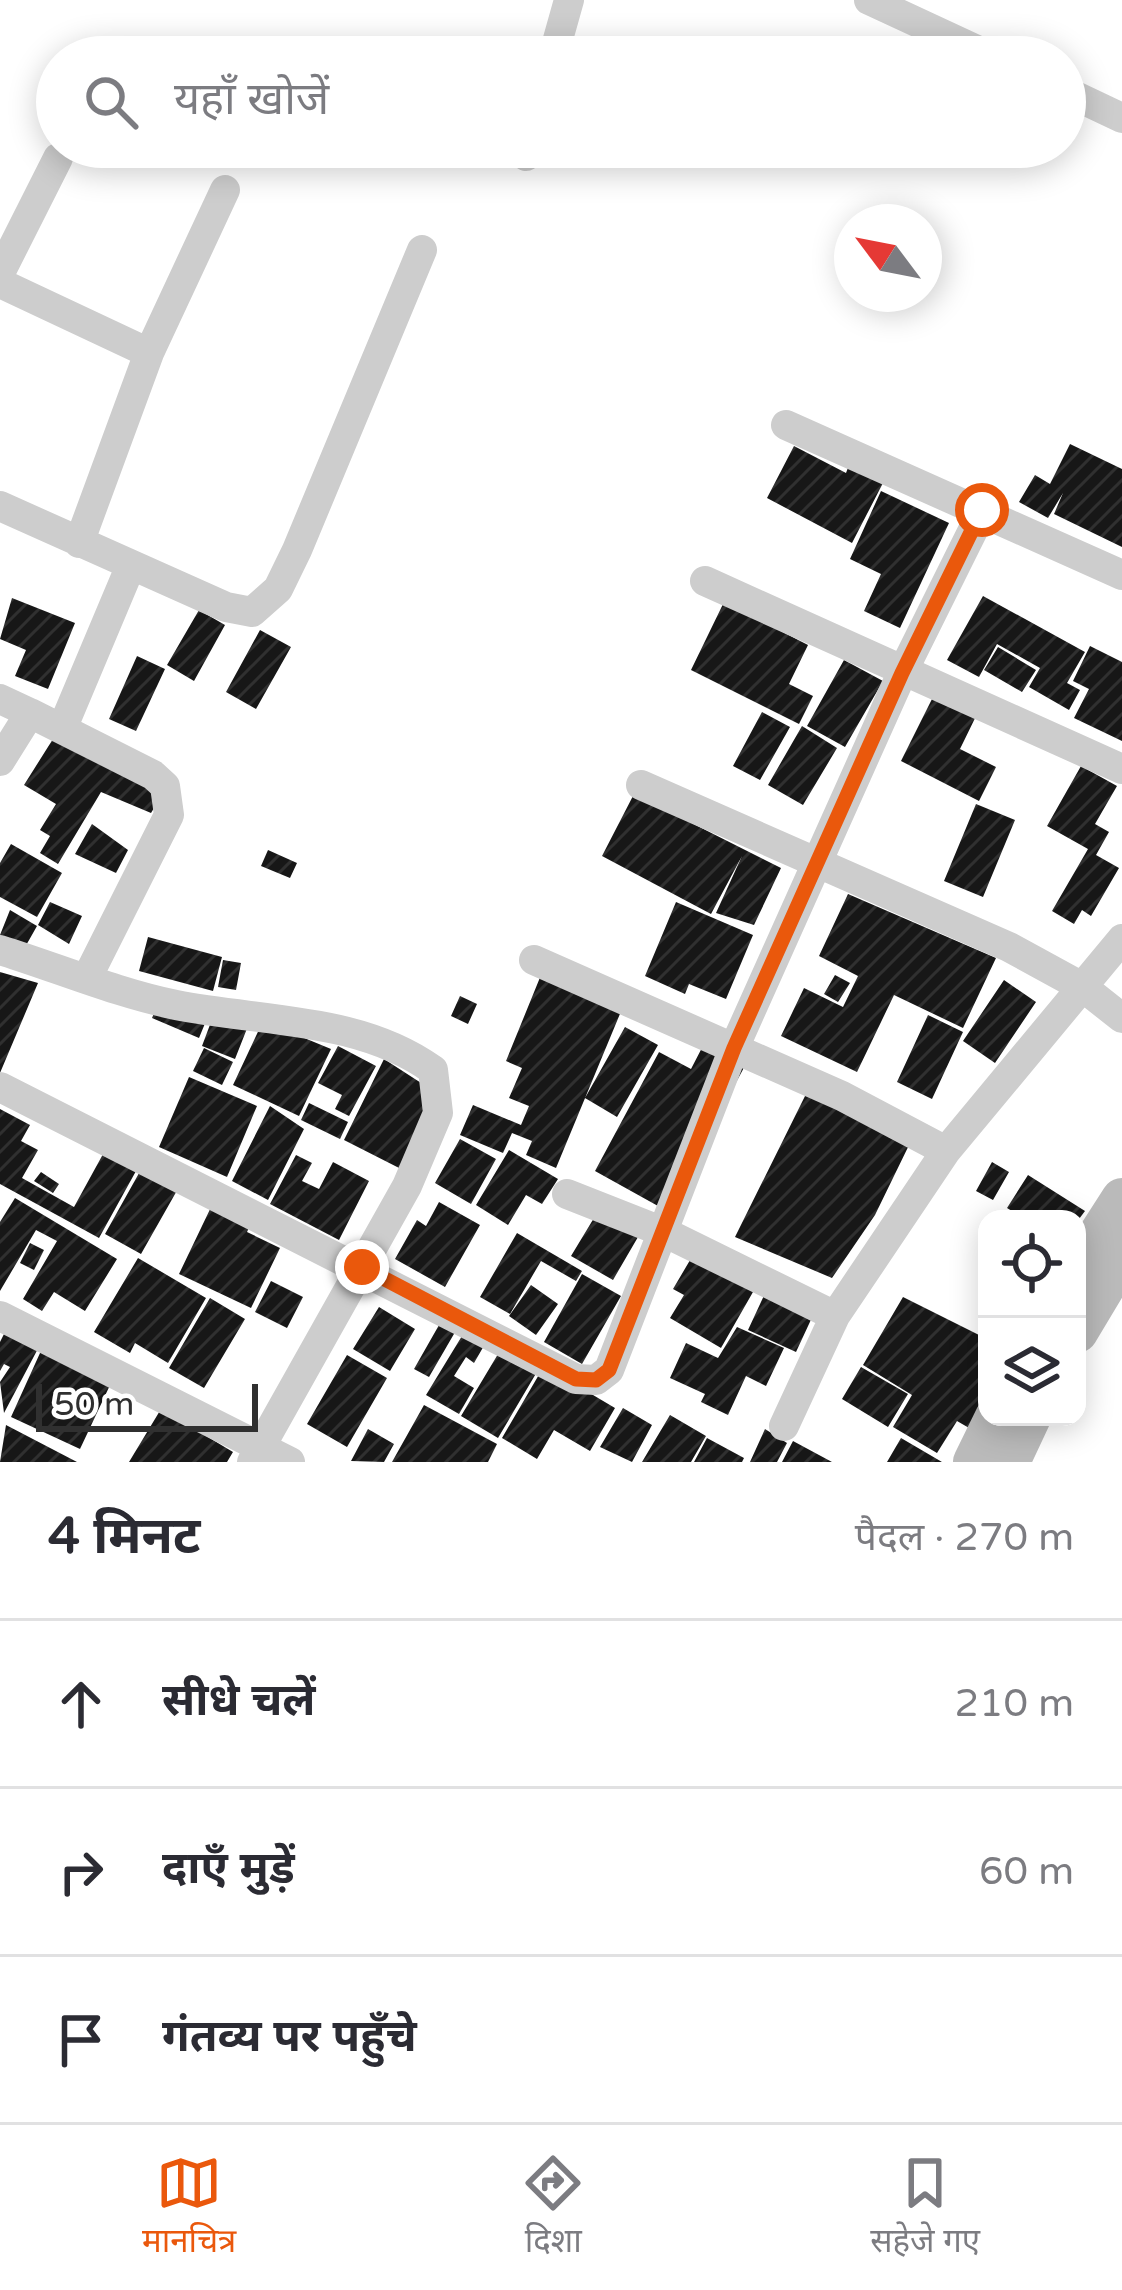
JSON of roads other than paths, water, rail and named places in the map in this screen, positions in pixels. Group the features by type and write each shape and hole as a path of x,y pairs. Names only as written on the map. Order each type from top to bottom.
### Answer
{"main road":[{"path":"1086,1255 1122,1199"},
{"path":"1085,1318 1122,1257"},
{"path":"974,1462 992,1426"},
{"path":"1009,1462 1026,1426"}],"street":[{"path":"559,36 568,0"},
{"path":"869,0 947,36"},
{"path":"1086,101 1122,118"},
{"path":"0,273 53,168"},
{"path":"79,543 149,353 225,190"},
{"path":"0,506 226,607 252,611 267,602 297,550 422,250"},
{"path":"0,283 149,353"},
{"path":"786,425 1122,575"},
{"path":"0,1088 576,1379 596,1380 609,1370 666,1233 734,1048 902,673 982,510"},
{"path":"62,729 131,565"},
{"path":"705,581 1122,769"},
{"path":"0,699 153,775 170,802 169,815 87,978"},
{"path":"0,760 29,713"},
{"path":"641,785 818,859 1084,988 1122,1018"},
{"path":"784,1426 835,1316 946,1150 1122,939"},
{"path":"0,950 176,1005 321,1026 407,1052 433,1070 438,1113 407,1186 256,1454"},
{"path":"534,960 842,1096 946,1150"},
{"path":"567,1194 666,1233 835,1316"},
{"path":"0,1316 256,1454 290,1462"}]}
